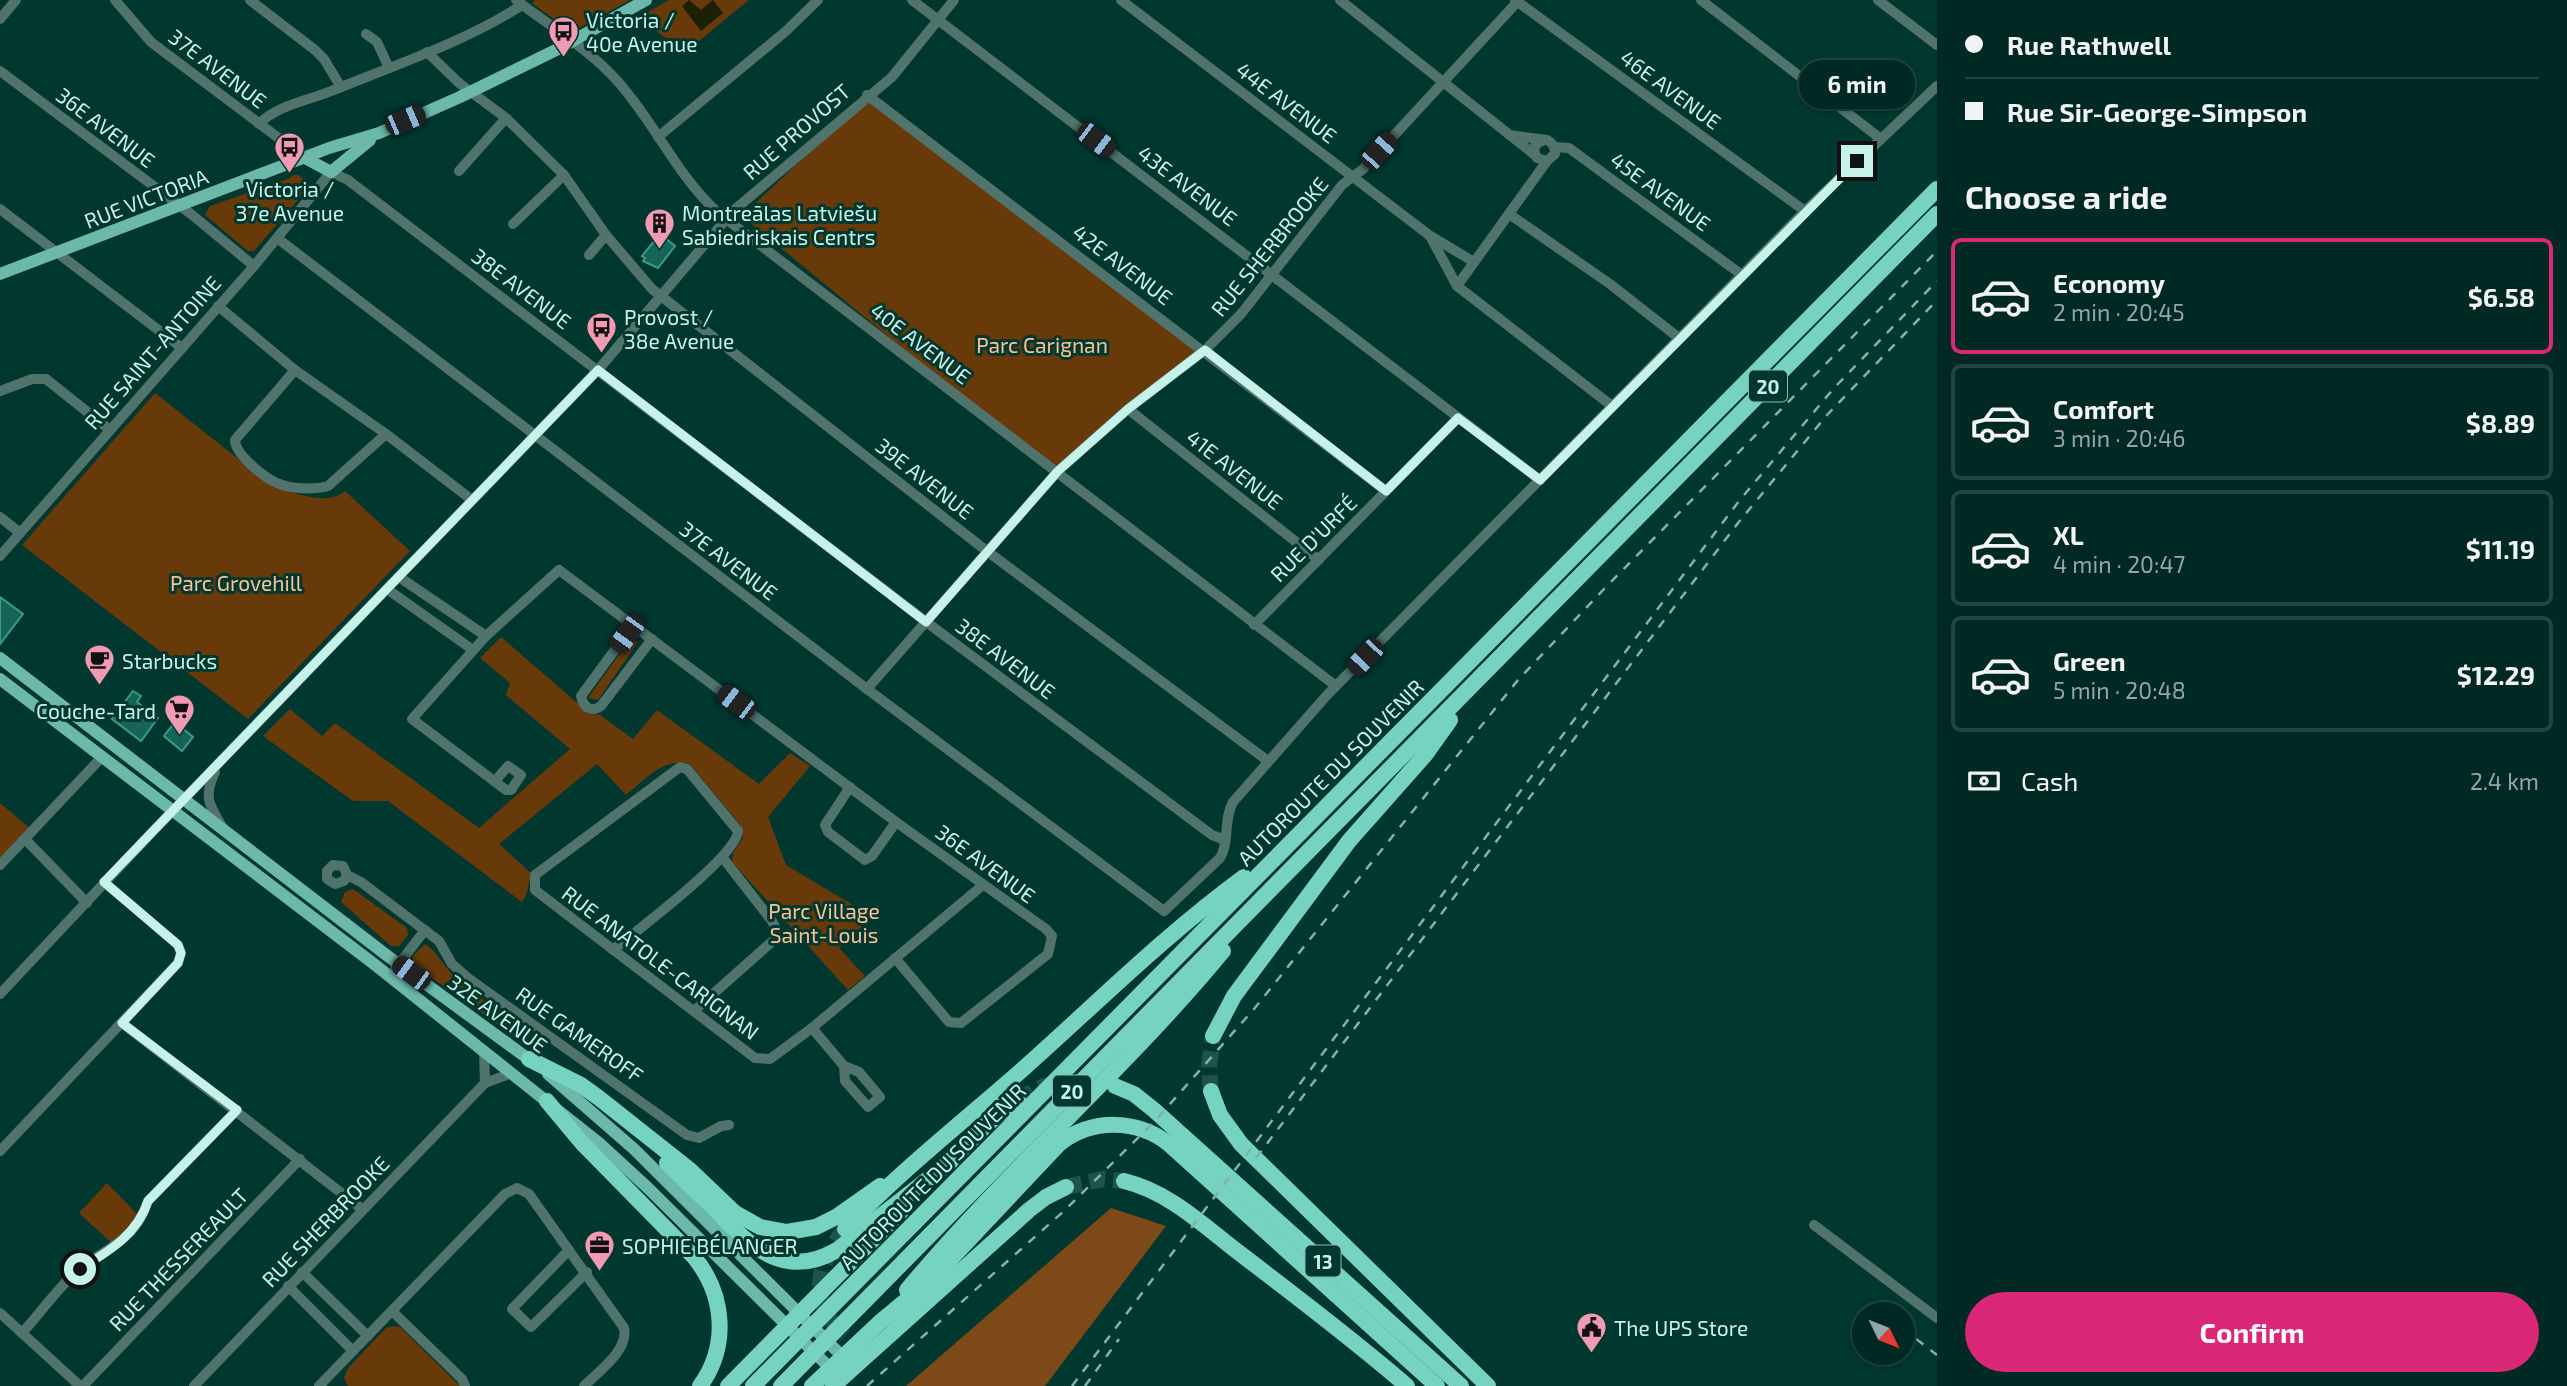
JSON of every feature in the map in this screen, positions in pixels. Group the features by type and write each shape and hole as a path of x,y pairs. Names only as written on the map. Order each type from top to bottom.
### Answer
{"highway":[{"name":"AUTOROUTE DU SOUVENIR","path":"753,1386 1937,189"},
{"name":"AUTOROUTE DU SOUVENIR","path":"781,1386 1937,215"},
{"path":"1213,1036 1226,1006 1342,851 1424,755 1485,673"},
{"path":"845,1229 911,1165 1020,1072 1192,915 1285,846"},
{"path":"812,1386 848,1346 879,1323 986,1201 1178,1006 1294,866"},
{"path":"529,1059 581,1085 690,1170 735,1213 754,1224 774,1230 802,1230 824,1224 911,1165"},
{"name":"13","path":"1115,1086 1141,1099 1461,1386"},
{"path":"1211,1091 1220,1115 1233,1135 1488,1386"},
{"path":"728,1386 986,1125 1018,1098"},
{"path":"547,1101 582,1143 694,1257 708,1277 718,1306 720,1337 713,1363 700,1386"},
{"path":"609,1105 750,1245 771,1257 787,1261 814,1260 837,1250 951,1161"},
{"name":"13","path":"879,1323 931,1280 1059,1144 1075,1133 1104,1125 1134,1127 1159,1137 1183,1157 1437,1386"},
{"path":"1124,1181 1148,1188 1181,1209 1331,1323 1407,1386"},
{"path":"833,1386 1029,1210 1046,1196 1066,1186"}],"main road":[{"name":"RUE VICTORIA","path":"0,274 305,158 379,133 572,41 646,0"},
{"name":"RUE VICTORIA","path":"326,170 379,133"},
{"path":"305,158 326,170 344,145"},
{"name":"32E AVENUE","path":"0,658 399,964 529,1059 613,1129 848,1346"},
{"name":"32E AVENUE","path":"0,679 389,976 547,1101 634,1174 831,1368"}],"street":[{"path":"0,19 16,0"},
{"name":"37E AVENUE","path":"115,0 151,42 305,158"},
{"path":"250,0 315,50 324,59 341,87"},
{"path":"658,137 785,32 818,0"},
{"name":"43E AVENUE","path":"912,0 1274,274 1540,480"},
{"name":"RUE PROVOST","path":"0,994 172,811 598,370 726,219 867,95 892,77 954,0"},
{"name":"44E AVENUE","path":"1121,0 1429,235 1474,262"},
{"path":"1340,0 1540,160 1547,161"},
{"path":"1701,0 1881,139"},
{"path":"1878,0 1937,45"},
{"name":"RUE SHERBROOKE","path":"867,689 1058,471 1128,409 1205,350 1241,314 1342,185 1444,81 1517,1"},
{"name":"46E AVENUE","path":"1517,1 1805,211"},
{"path":"259,124 278,109 427,52 519,3"},
{"name":"40E AVENUE","path":"519,3 572,41 616,79 694,189 726,219 1336,686"},
{"path":"366,34 377,42 389,68"},
{"name":"39E AVENUE","path":"427,52 506,118 564,176 606,234 661,296 988,551 1268,761"},
{"name":"36E AVENUE","path":"0,71 254,266"},
{"path":"1225,840 1230,807 1336,686 1805,211 1937,86"},
{"name":"42E AVENUE","path":"867,95 1205,350 1386,491"},
{"path":"459,171 506,118"},
{"path":"1457,286 1547,161 1553,157 1554,147 1544,140 1509,135"},
{"path":"1535,155 1536,144 1544,140"},
{"name":"45E AVENUE","path":"1554,147 1569,148 1742,275"},
{"name":"RUE SAINT-ANTOINE","path":"0,556 254,266 315,193 326,170"},
{"name":"38E AVENUE","path":"326,170 348,180 926,622 1212,835 1225,840"},
{"path":"513,224 564,176"},
{"path":"0,209 182,348"},
{"path":"1509,214 1610,284 1679,338"},
{"path":"589,255 606,234"},
{"name":"44E AVENUE","path":"1429,235 1457,286 1612,406"},
{"name":"37E AVENUE","path":"276,239 1161,910 1168,909 1218,861 1224,850 1225,840"},
{"path":"218,306 295,370 386,434 472,500"},
{"path":"295,370 234,440 239,454 277,483 318,489 328,486 386,434"},
{"path":"0,391 32,379 46,379 110,430"},
{"name":"41E AVENUE","path":"1128,409 1319,559"},
{"name":"RUE D'URFÉ","path":"1254,625 1458,418"},
{"path":"0,517 20,533"},
{"name":"36E AVENUE","path":"495,781 412,719 486,636 559,570 1052,936 1048,954 961,1023 949,1022 895,958"},
{"path":"399,577 486,636"},
{"path":"387,589 473,650"},
{"path":"633,625 581,696 582,703 589,709 596,710 601,706 652,639"},
{"path":"0,865 102,757"},
{"path":"219,763 208,787 208,798 225,830"},
{"name":"RUE ANATOLE-CARIGNAN","path":"723,858 737,838 738,831 687,769 680,766 535,876 535,890 755,1058 764,1060 770,1059 812,1028 983,885"},
{"path":"850,787 825,825 828,832 865,860 872,856 896,822"},
{"path":"25,839 87,903"},
{"path":"613,950 723,858 772,921 776,929 775,939 695,1010"},
{"name":"RUE GAMEROFF","path":"347,875 361,881 441,943 452,964 462,973 687,1135 699,1138 729,1125"},
{"path":"0,1151 178,963 181,953 178,945 104,882"},
{"path":"389,976 425,930"},
{"path":"122,1023 362,1209"},
{"path":"812,1028 844,1066"},
{"path":"484,1051 485,1083"},
{"name":"RUE SHERBROOKE","path":"194,1386 485,1083 512,1073"},
{"path":"22,1333 80,1269 116,1247 142,1219 148,1201 237,1110"},
{"name":"RUE THESSEREAULT","path":"82,1386 300,1159"},
{"path":"319,1386 505,1194 521,1188 530,1194 624,1328 626,1336 622,1347 584,1386"},
{"path":"1814,1225 1937,1318"},
{"path":"569,1250 512,1309 531,1328 587,1272"},
{"path":"302,1272 368,1336"},
{"path":"288,1286 353,1351"},
{"path":"392,1311 462,1379 465,1386"},
{"path":"0,1313 82,1386"},
{"path":"328,1376 337,1386"}],"green space":[{"path":"534,0 630,0 572,32 533,4"},
{"path":"669,0 749,0 684,53 639,17"},
{"name":"Parc Carignan","path":"868,97 1203,349 1054,473 742,216"},
{"path":"293,175 305,180 304,193 254,251 248,251 205,215 210,206"},
{"name":"Parc Grovehill","path":"155,393 270,484 319,498 338,496 345,491 410,551 248,719 22,545"},
{"name":"Parc Village Saint-Louis","path":"501,637 576,702 592,714 600,715 633,739 657,710 759,784 790,753 810,766 768,817 786,865 873,917 839,948 865,976 848,990 732,862 733,853 743,838 741,826 690,764 663,767 626,795 597,764 499,844 532,874 522,902 388,801 353,801 263,736 290,709 322,736 335,723 479,828 570,749 506,695 510,683 480,658"},
{"path":"631,638 638,642 598,700 588,698"},
{"path":"0,803 31,829 0,861"},
{"path":"353,889 407,928 408,935 399,946 391,946 341,902 345,892"},
{"path":"425,944 464,985 531,1033 524,1043 416,967 412,957"},
{"path":"107,1183 142,1219 116,1247 79,1213"},
{"path":"400,1327 460,1386 348,1386 344,1378 348,1368 386,1328"}],"shaded area":[{"path":"689,0 701,10 713,0 723,13 701,31 682,6"},
{"path":"1111,1208 1166,1226 1045,1386 906,1386"}],"building":[{"name":"Montreālas Latviešu Sabiedriskais Centrs","path":"660,234 675,246 658,268 643,261 645,258 642,256"},
{"path":"0,597 23,614 0,644"},
{"path":"133,691 141,696 137,702 158,718 141,741 112,719"},
{"name":"Couche-Tard","path":"175,722 193,737 182,751 164,736"}],"tunnel":[{"path":"1211,1091 1209,1067 1213,1036"},
{"path":"1018,1099 1044,1086 1092,1081"},
{"path":"1066,1187 1103,1179 1124,1181"},
{"path":"845,1229 827,1257 820,1284 825,1310 845,1336"}],"railway":[{"path":"867,1386 1064,1211 1154,1122 1254,1009 1518,680 1937,251"},
{"path":"1072,1386 1739,501 1834,388 1937,281"},
{"path":"1256,1158 1738,523 1827,415 1937,300"},
{"path":"1915,1338 1937,1355"},
{"path":"1085,1386 1119,1339"}],"place":[{"name":"Victoria / 40e Avenue","path":"563,58"},
{"name":"Victoria / 37e Avenue","path":"290,175"},
{"name":"Montreālas Latviešu Sabiedriskais Centrs","path":"659,251"},
{"name":"Provost / 38e Avenue","path":"601,355"},
{"name":"Starbucks","path":"99,687"},
{"name":"Couche-Tard","path":"179,737"},
{"name":"SOPHIE BÉLANGER","path":"599,1272"},
{"name":"The UPS Store","path":"1591,1354"}],"route":[{"path":"80,1269 116,1247 142,1219 148,1201 237,1110 122,1023 178,963 181,953 178,945 104,882 598,370 926,622 1058,471 1128,409 1205,350 1386,491 1458,418 1540,480 1857,161"}]}
